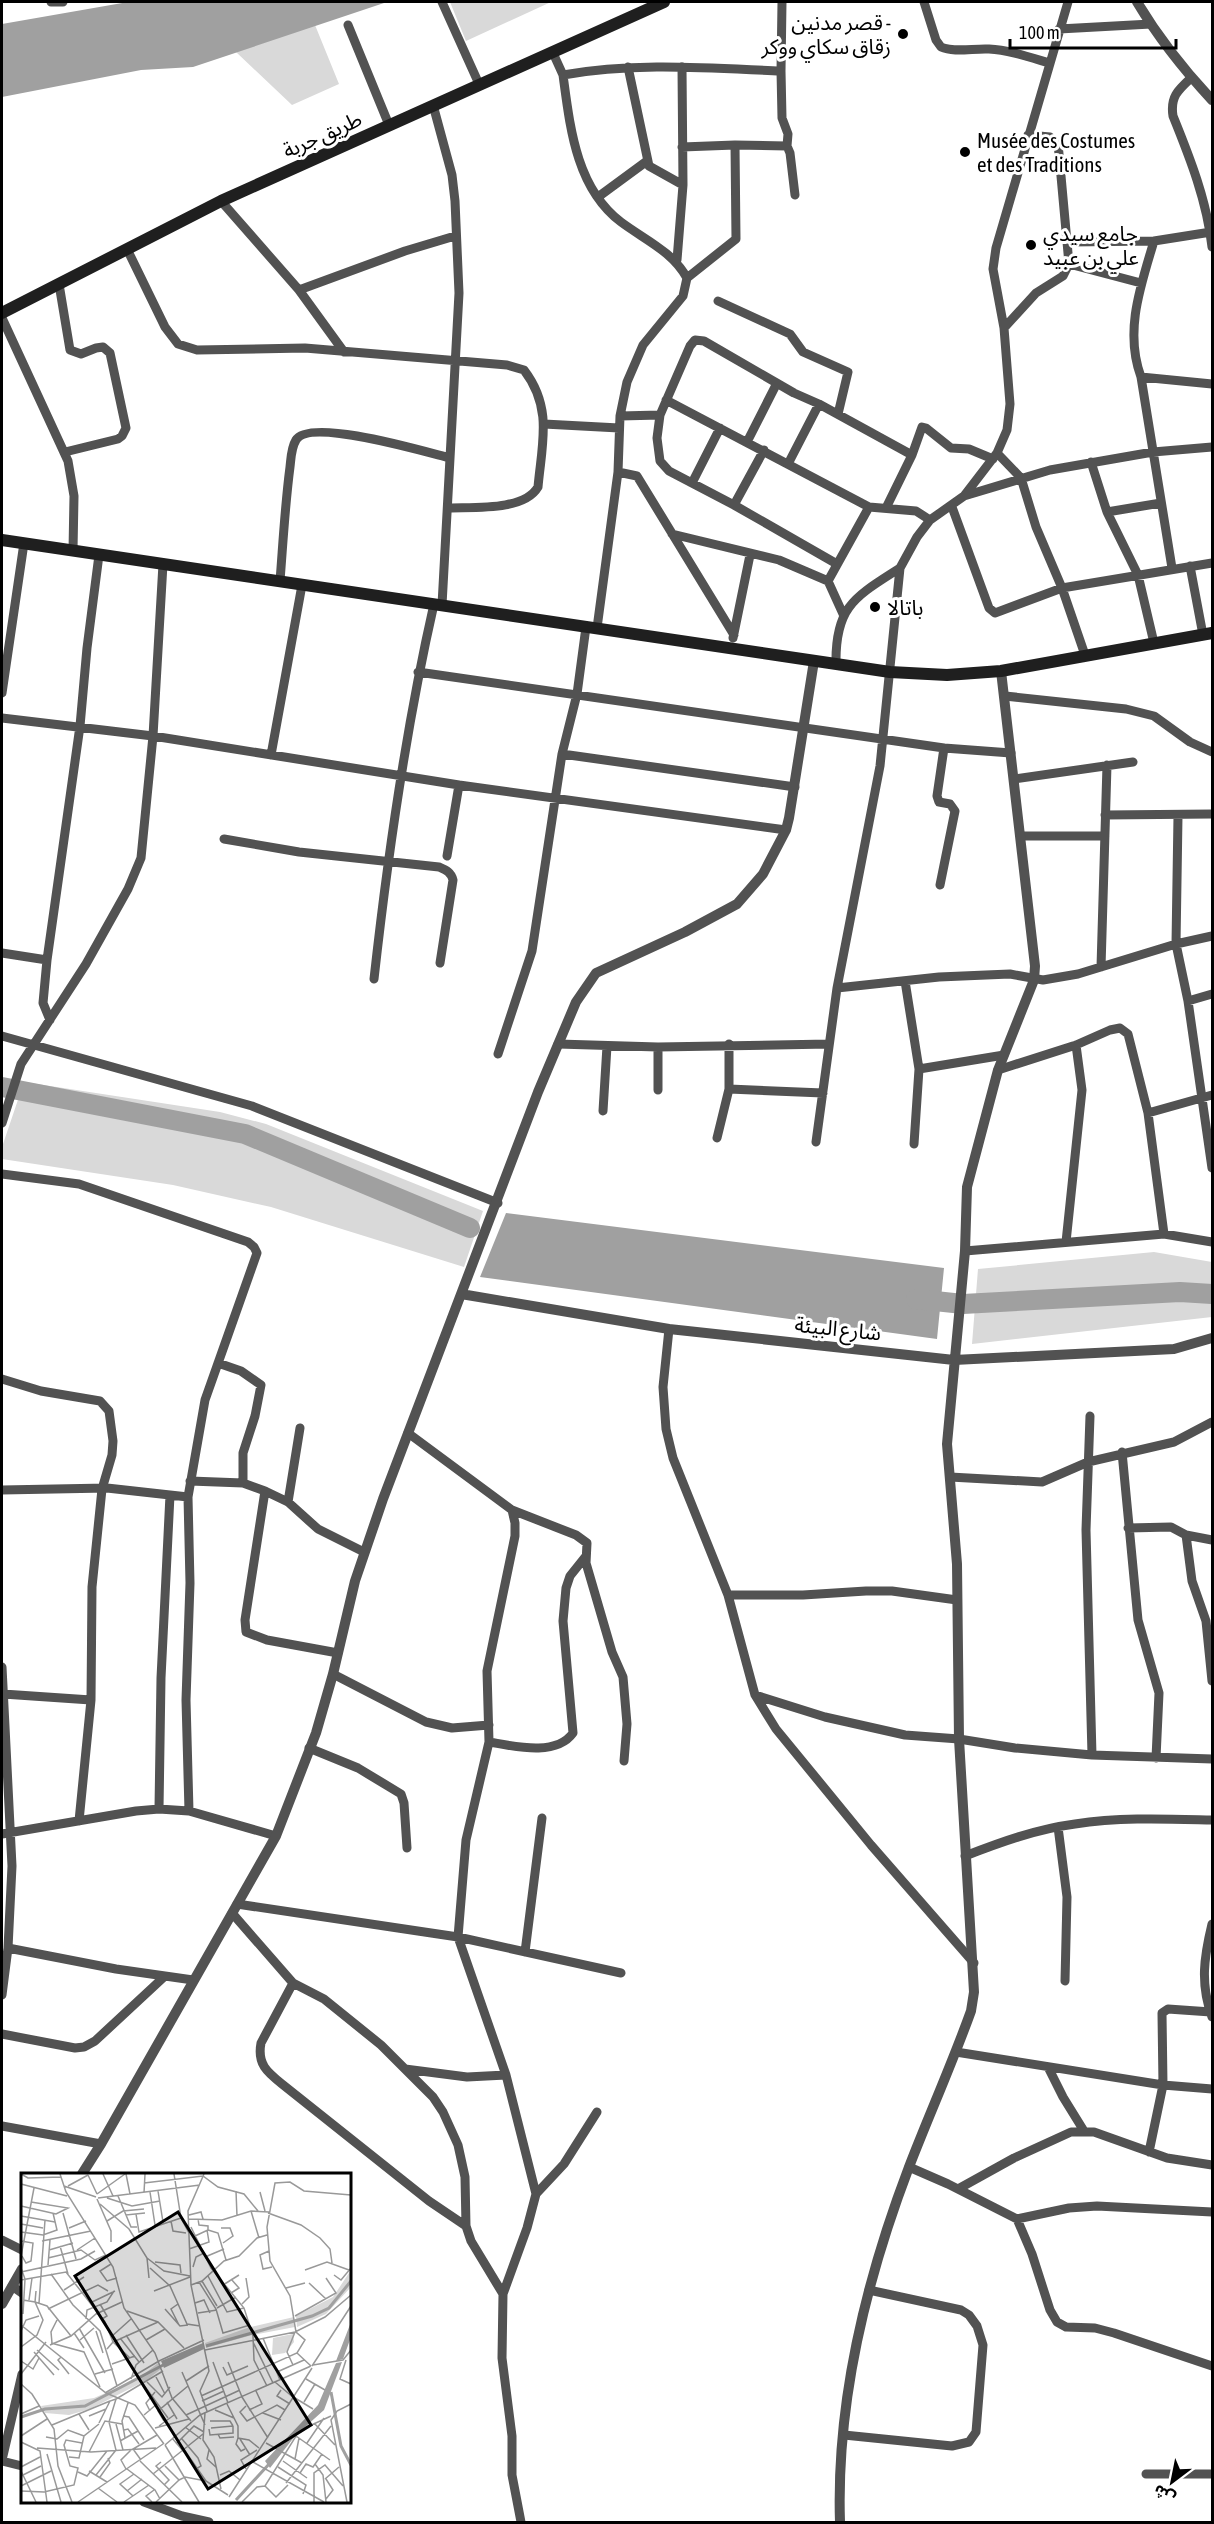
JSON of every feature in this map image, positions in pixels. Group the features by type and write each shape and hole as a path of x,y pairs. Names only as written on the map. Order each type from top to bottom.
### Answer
{"main road":[{"name":"طريق جربة","path":"2,313 221,201 664,2"},
{"path":"2,540 890,672 947,675 1001,671 1208,634"}],"street":[{"path":"51,2 63,2"},
{"path":"442,2 479,84"},
{"path":"782,2 782,118 788,134 787,146 790,153 795,195"},
{"path":"924,2 936,40 941,47 951,50 975,48 1005,51 1049,63"},
{"path":"816,1142 837,988 880,766 900,568 916,537 930,520 952,507 964,496 995,456 1007,430 1010,404 1004,328 993,269 996,248 1068,2"},
{"path":"1137,2 1191,78 1212,100"},
{"path":"1059,29 1151,24"},
{"path":"348,25 389,125"},
{"path":"553,53 563,75 575,148 583,170 598,196 619,221 677,260 687,278"},
{"path":"563,75 628,67 781,71"},
{"path":"628,67 647,161 653,170 683,185"},
{"path":"677,260 683,185 682,67"},
{"path":"1191,78 1173,98 1171,105 1211,225 1212,247"},
{"path":"374,979 401,776 418,672 438,605 449,508 459,293 452,175 434,105"},
{"path":"1004,328 1036,293 1063,276 1069,264 1069,242 1058,143 1050,137 1028,135"},
{"path":"498,1054 532,951 562,754 592,628 618,472 620,416 627,382 638,353 680,301 687,278 736,239 735,145"},
{"path":"682,147 787,146"},
{"path":"598,196 647,161"},
{"path":"221,201 299,290 344,352"},
{"path":"1069,242 1154,241 1211,225"},
{"path":"299,290 405,251 455,236"},
{"path":"1154,241 1141,283 1134,322 1134,340 1136,364 1141,377 1172,568"},
{"path":"127,249 165,327 173,339 185,347 227,351 270,347 305,348 507,365 524,370 541,399 544,424 538,487 534,495 513,504 449,508"},
{"path":"1069,264 1141,283"},
{"path":"59,284 70,350 81,354 103,347 110,353 126,428 125,433 118,439 64,452"},
{"path":"718,301 790,334 803,352 848,372 838,414"},
{"path":"2,318 64,452 72,476 74,551"},
{"path":"837,564 669,471 660,461 657,438 660,415 690,346 699,339 912,455"},
{"path":"1141,377 1212,384"},
{"path":"747,442 777,383"},
{"path":"666,400 869,507 916,511 930,520"},
{"path":"788,464 819,404"},
{"path":"620,416 660,415"},
{"path":"544,424 619,428"},
{"path":"886,508 912,455 922,427 951,448 969,449 995,456 1021,478 1036,527 1062,588 1084,655"},
{"path":"692,483 720,428"},
{"path":"280,581 290,466 296,439 302,434 312,431 359,437 450,458"},
{"path":"964,496 1050,470 1153,452 1212,447"},
{"path":"734,505 764,450"},
{"path":"1091,462 1107,512 1138,575 1154,643"},
{"path":"618,472 637,476 734,635"},
{"path":"1107,512 1161,503"},
{"path":"828,581 869,507"},
{"path":"952,507 992,612 1022,605 1062,588 1212,563"},
{"path":"672,534 750,555 778,560 828,581 843,614"},
{"path":"2,693 6,630 24,543"},
{"path":"50,1020 43,1003 47,960 80,726 99,555"},
{"path":"731,648 750,555"},
{"path":"2,1123 21,1064 86,964 128,889 141,858 153,736 163,564"},
{"path":"1190,566 1208,634"},
{"path":"836,664 836,644 843,614 860,596 900,568"},
{"path":"272,755 302,585"},
{"path":"83,2173 276,1836 309,1748 333,1674 364,1552 461,1294 576,1002 596,973 685,932 737,903 763,874 786,830 795,787 814,661"},
{"path":"840,2523 844,2435 850,2372 869,2290 909,2167 971,2011 974,1992 974,1963 958,1739 957,1600 947,1444 965,1251 967,1187 998,1070 1034,980 1033,938 1001,671"},
{"path":"418,672 944,748 1011,753"},
{"path":"1005,696 1126,709 1155,716 1190,742 1212,752"},
{"path":"2,718 153,736 459,785 786,830"},
{"path":"940,885 954,811 950,804 939,802 937,796 944,748"},
{"path":"562,754 795,787"},
{"path":"1014,779 1133,762"},
{"path":"1101,967 1107,765"},
{"path":"447,856 459,785"},
{"path":"1106,815 1212,814"},
{"path":"1178,816 1176,944 1188,1001 1202,1098 1211,1136 1212,1168"},
{"path":"1022,836 1104,836"},
{"path":"224,839 299,852 439,867 452,876 440,963"},
{"path":"837,988 1010,974 1034,980 1078,974 1176,944 1212,936"},
{"path":"2,953 47,960"},
{"path":"905,981 919,1069 914,1144"},
{"path":"1188,1001 1212,994"},
{"path":"998,1070 1076,1045 1110,1030 1120,1028 1125,1030 1128,1034 1148,1113 1164,1234"},
{"path":"2,1036 252,1106 498,1203"},
{"path":"558,1044 658,1047 829,1044"},
{"path":"717,1138 729,1089 729,1044"},
{"path":"1066,1242 1082,1090 1076,1045"},
{"path":"603,1111 607,1046"},
{"path":"658,1047 658,1090"},
{"path":"919,1069 1004,1055"},
{"path":"729,1089 823,1093"},
{"path":"1148,1113 1212,1095"},
{"path":"2,1174 79,1184 248,1242 257,1253 201,1415 188,1497 189,1583 186,1700 189,1811"},
{"path":"965,1251 1164,1234 1212,1242"},
{"name":"شارع البيئة","path":"461,1294 669,1329 954,1360 1174,1349 1212,1338"},
{"path":"669,1329 663,1387 666,1429 673,1458 728,1595 755,1695 776,1729 871,1845 974,1963"},
{"path":"218,1363 241,1371 261,1385 255,1416 243,1453 243,1483"},
{"path":"2,1379 41,1391 100,1401 109,1411 113,1441 112,1455 102,1489 92,1587 91,1700 80,1821"},
{"path":"1090,1416 1086,1530 1092,1755"},
{"path":"950,1477 1042,1482 1088,1462 1122,1452 1174,1442 1212,1422"},
{"path":"288,1502 300,1428"},
{"path":"408,1433 512,1510 583,1539 587,1543 586,1556 612,1652 623,1677 627,1724 624,1761"},
{"path":"1122,1452 1138,1620 1159,1693 1156,1758"},
{"path":"190,1481 243,1483 265,1491 288,1502 318,1529 364,1552"},
{"path":"2,1490 102,1489 188,1497"},
{"path":"265,1491 245,1620 246,1632 267,1640 338,1653"},
{"path":"159,1809 161,1678 170,1495"},
{"path":"512,1510 515,1536 487,1671 489,1743 466,1840 458,1937 506,2074 536,2194"},
{"path":"1128,1528 1171,1527 1186,1535 1212,1540"},
{"path":"1186,1535 1192,1581 1206,1621 1212,1681"},
{"path":"489,1743 534,1748 565,1741 573,1732 563,1622 566,1588 570,1576 586,1556"},
{"path":"728,1595 803,1595 875,1591 957,1600"},
{"path":"2,1666 5,1833 12,1866 8,1948 2,1995"},
{"path":"333,1674 426,1722 452,1728 489,1725"},
{"path":"3,1694 91,1700"},
{"path":"755,1695 865,1727 905,1735 1092,1755 1212,1759"},
{"path":"309,1748 358,1768 401,1794 404,1803 407,1848"},
{"path":"5,1833 159,1809 189,1811 276,1836"},
{"path":"525,1952 542,1818"},
{"path":"965,1856 1024,1835 1058,1827 1147,1818 1212,1820"},
{"path":"1058,1827 1067,1897 1065,1981"},
{"path":"235,1909 458,1937 621,1973"},
{"path":"235,1909 293,1983 324,1999 381,2045 433,2097 458,2145 465,2176 466,2226 471,2241 503,2294"},
{"path":"1149,2152 1163,2085 1161,2017 1164,2010 1168,2008 1211,2012 1203,1976 1205,1953 1212,1924"},
{"path":"8,1948 116,1969 193,1980"},
{"path":"2,2034 84,2048 95,2041 165,1976"},
{"path":"293,1983 265,2033 259,2054 261,2063 282,2084 429,2200 466,2226"},
{"path":"956,2052 1163,2085 1212,2089"},
{"path":"1048,2067 1084,2131"},
{"path":"405,2069 467,2077 506,2074"},
{"path":"521,2523 512,2475 512,2436 502,2358 503,2294 527,2228 536,2194 564,2164 597,2112"},
{"path":"2,2126 101,2144"},
{"path":"958,2190 1014,2158 1059,2136 1084,2131 1094,2132 1167,2158 1212,2165"},
{"path":"909,2167 1017,2219 1069,2208 1097,2206 1212,2212"},
{"path":"1017,2219 1032,2254 1050,2310 1057,2322 1066,2327 1095,2328 1114,2333 1212,2366"},
{"path":"2,2240 21,2250"},
{"path":"2,2304 21,2271"},
{"path":"12,2286 21,2292"},
{"path":"844,2435 952,2446 969,2442 976,2432 983,2345 977,2326 969,2315 961,2310 869,2290"},
{"path":"21,2378 2,2460 21,2466"},
{"path":"1146,2474 1212,2474"},
{"path":"146,2503 180,2519 209,2523"}],"shaded area":[{"path":"128,2 387,2 193,67 141,70 2,97 2,24"},
{"path":"450,2 551,2 466,41"},
{"path":"315,25 339,84 292,105 236,52"},
{"path":"24,1082 220,1112 266,1124 483,1211 464,1267 271,1207 173,1185 2,1159 2,1147"},
{"path":"506,1213 944,1268 937,1339 480,1277"},
{"path":"1154,1252 1212,1262 1212,1317 972,1344 978,1269"}],"waterway":[{"path":"2,1087 245,1134 470,1228"},
{"path":"916,1299 963,1304 1180,1292 1212,1294"}],"place":[{"name":"قصر مدنين - زقاق سكاي ووكر","path":"903,34"},
{"name":"Musée des Costumes et des Traditions","path":"965,152"},
{"name":"جامع سيدي علي بن عبيد","path":"1031,245"},
{"name":"باتالا","path":"875,607"}]}
